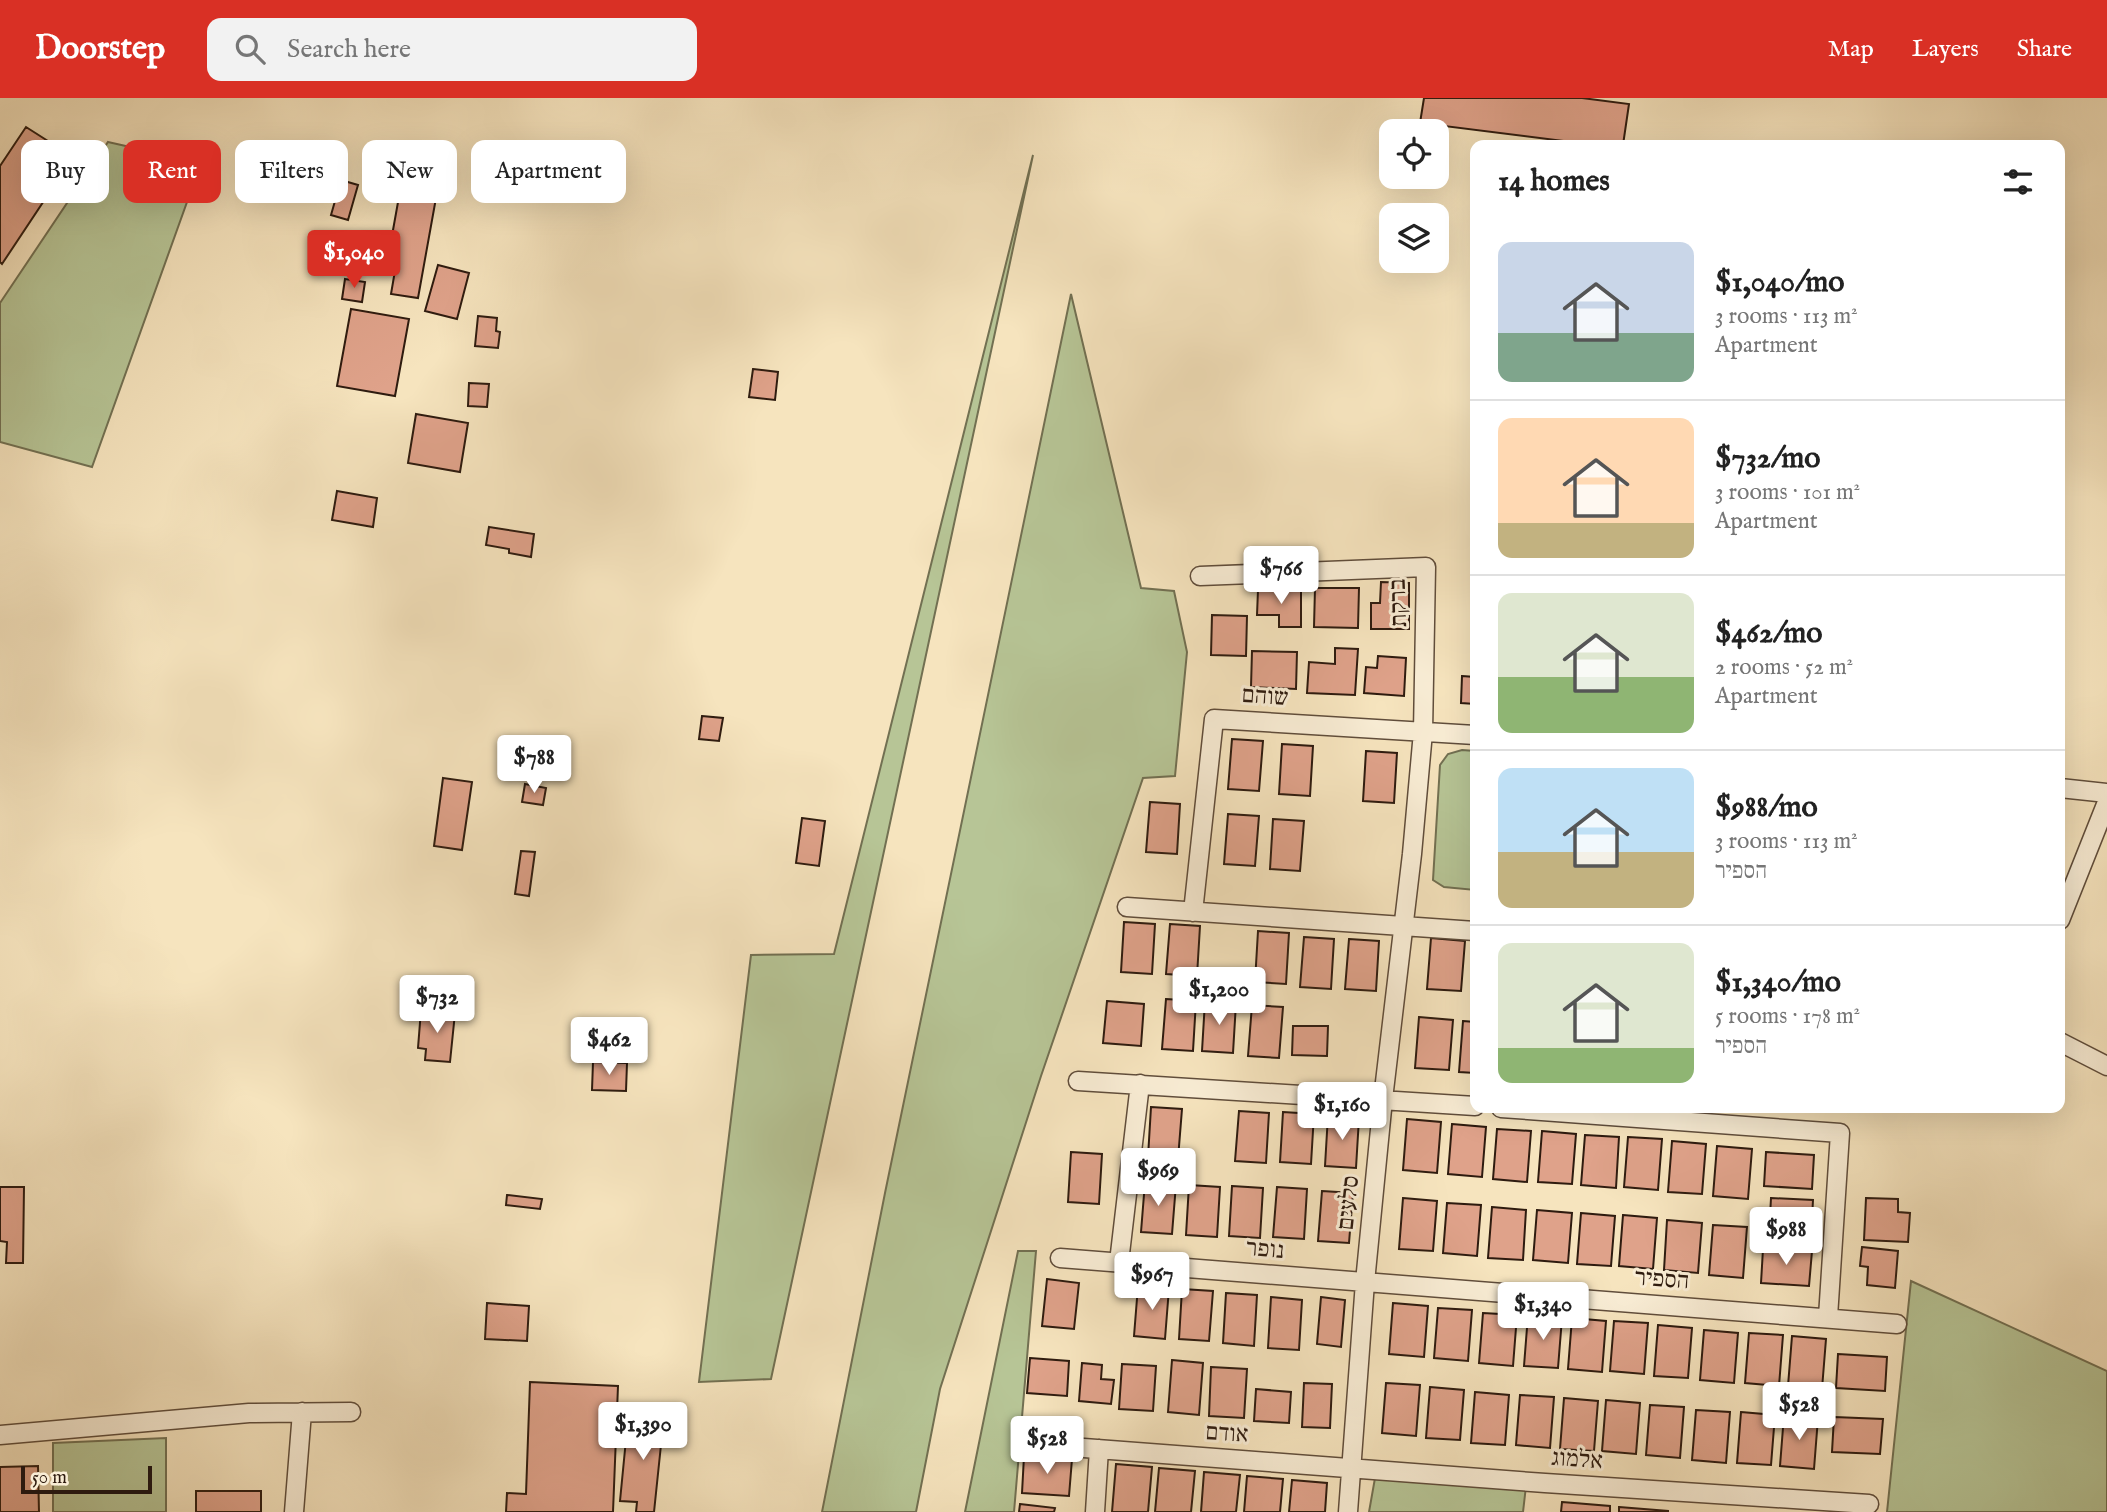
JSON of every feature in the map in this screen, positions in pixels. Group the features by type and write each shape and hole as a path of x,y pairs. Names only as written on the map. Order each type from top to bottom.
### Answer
{"street":[{"name":"ברקת","path":"1200,576 1426,567 1423,732"},
{"name":"שוהם","path":"1193,912 1214,719 1423,732"},
{"path":"1423,732 1470,735"},
{"name":"סלעים","path":"1348,1512 1383,1099 1404,926 1423,732"},
{"path":"2065,789 2107,793"},
{"path":"2065,907 2107,802"},
{"path":"1127,907 1470,931"},
{"path":"2065,1045 2107,1066"},
{"path":"1078,1081 1470,1106"},
{"path":"1119,1262 1140,1084"},
{"path":"1569,1113 1840,1133 1829,1317"},
{"name":"נופר","path":"1060,1258 1366,1282"},
{"name":"הספיר","path":"1366,1282 1897,1324"},
{"path":"294,1512 302,1412"},
{"path":"0,1435 249,1413 351,1412"},
{"name":"אודם","path":"1031,1444 1351,1468"},
{"path":"1095,1512 1099,1449"},
{"name":"אלמוג","path":"1351,1468 1799,1506 1869,1504"}],"green space":[{"path":"109,142 123,145 123,203 187,203 92,467 0,442 0,303 67,203 109,203"},
{"path":"1033,155 771,1379 699,1382 751,955 834,954"},
{"path":"1071,294 1141,588 1174,591 1187,652 1175,776 1143,778 1041,1076 940,1389 916,1512 822,1512 885,1193"},
{"path":"1470,751 1470,890 1444,887 1433,880 1440,765 1448,754"},
{"path":"1018,1251 1036,1251 1014,1512 965,1512"},
{"path":"1911,1281 2107,1371 2107,1512 1887,1512"},
{"path":"166,1438 166,1512 53,1512 53,1443"},
{"path":"1375,1478 1526,1486 1523,1512 1369,1512"}],"building":[{"path":"1424,98 1582,98 1629,104 1624,140 1555,140 1449,127 1449,119 1421,119"},
{"path":"26,127 46,140 21,140 21,203 42,203 2,264 0,262 0,166"},
{"path":"348,182 358,185 348,220 331,215 334,203 348,203"},
{"path":"398,203 435,203 418,298 391,294 397,259 388,258"},
{"path":"438,265 469,273 457,319 425,311"},
{"path":"345,279 365,282 362,302 342,299"},
{"path":"351,309 409,319 395,396 337,386"},
{"path":"478,316 497,318 496,331 500,332 498,348 475,346"},
{"path":"753,369 778,372 775,400 749,397"},
{"path":"469,383 489,384 487,407 468,406"},
{"path":"416,414 468,423 460,472 408,463"},
{"path":"337,491 377,498 373,527 332,520"},
{"path":"489,527 534,534 531,557 486,545"},
{"path":"1381,582 1409,583 1409,629 1371,629 1371,603 1380,603"},
{"path":"1315,588 1359,588 1358,628 1314,627"},
{"path":"1258,590 1301,590 1301,627 1279,627 1279,615 1257,615"},
{"path":"1212,615 1247,616 1246,656 1211,655"},
{"path":"1335,648 1358,649 1355,695 1307,693 1309,662 1335,664"},
{"path":"1252,651 1297,652 1296,689 1251,687"},
{"path":"1378,656 1406,658 1404,696 1364,693 1366,667 1377,668"},
{"path":"1462,676 1470,677 1470,704 1461,703"},
{"path":"702,716 723,718 719,741 699,739"},
{"path":"1232,739 1263,741 1259,791 1228,789"},
{"path":"1282,744 1313,746 1310,796 1279,794"},
{"path":"1366,751 1397,753 1394,803 1363,801"},
{"path":"443,778 472,782 462,850 434,846"},
{"path":"525,784 546,788 543,805 522,802"},
{"path":"1150,802 1180,804 1177,854 1146,852"},
{"path":"1228,814 1259,816 1255,866 1224,864"},
{"path":"802,818 825,821 819,866 796,863"},
{"path":"1273,819 1304,821 1300,871 1270,869"},
{"path":"521,851 535,852 529,896 515,894"},
{"path":"1124,922 1155,924 1152,974 1121,972"},
{"path":"1170,924 1200,926 1197,976 1166,974"},
{"path":"1258,931 1289,933 1286,984 1255,982"},
{"path":"1304,937 1334,939 1331,989 1300,987"},
{"path":"1431,938 1465,941 1461,991 1427,989"},
{"path":"1349,939 1379,941 1376,991 1345,989"},
{"path":"1166,999 1196,1001 1193,1051 1162,1049"},
{"path":"1107,1001 1144,1004 1141,1046 1103,1043"},
{"path":"1205,1001 1236,1003 1233,1053 1202,1051"},
{"path":"1252,1005 1283,1007 1279,1058 1248,1056"},
{"path":"421,1010 455,1013 450,1062 425,1060 426,1049 418,1048"},
{"path":"1419,1017 1453,1020 1449,1070 1415,1068"},
{"path":"1463,1021 1470,1022 1470,1073 1459,1072"},
{"path":"1293,1026 1328,1026 1327,1056 1292,1055"},
{"path":"593,1062 627,1063 626,1091 592,1090"},
{"path":"1151,1107 1182,1109 1178,1159 1148,1157"},
{"path":"1239,1111 1269,1113 1266,1163 1235,1161"},
{"path":"1283,1112 1314,1114 1311,1164 1280,1162"},
{"path":"1328,1115 1359,1118 1356,1168 1325,1166"},
{"path":"1407,1119 1441,1122 1437,1173 1403,1170"},
{"path":"1452,1124 1486,1127 1482,1177 1448,1174"},
{"path":"1497,1129 1531,1131 1527,1182 1493,1179"},
{"path":"1542,1131 1576,1134 1572,1184 1538,1182"},
{"path":"1585,1135 1619,1137 1616,1188 1581,1185"},
{"path":"1628,1137 1662,1139 1658,1190 1624,1187"},
{"path":"1672,1141 1706,1144 1702,1194 1668,1192"},
{"path":"1717,1146 1752,1149 1748,1199 1713,1196"},
{"path":"1071,1152 1102,1154 1099,1204 1068,1202"},
{"path":"1766,1152 1814,1155 1812,1189 1764,1186"},
{"path":"1145,1182 1176,1184 1172,1234 1141,1232"},
{"path":"1189,1185 1220,1187 1217,1237 1186,1235"},
{"path":"1232,1186 1263,1188 1260,1238 1229,1236"},
{"path":"0,1187 24,1187 23,1263 6,1263 7,1242 0,1241"},
{"path":"1277,1187 1307,1189 1304,1239 1273,1237"},
{"path":"1322,1191 1353,1193 1349,1243 1318,1241"},
{"path":"507,1195 542,1199 540,1209 506,1205"},
{"path":"1403,1198 1437,1201 1433,1251 1399,1249"},
{"path":"1771,1198 1813,1200 1811,1238 1769,1236"},
{"path":"1866,1198 1898,1199 1898,1212 1910,1213 1908,1242 1864,1240"},
{"path":"1447,1203 1481,1205 1477,1256 1443,1253"},
{"path":"1492,1207 1526,1210 1523,1260 1488,1258"},
{"path":"1537,1210 1572,1213 1568,1263 1533,1260"},
{"path":"1581,1213 1615,1216 1611,1266 1577,1264"},
{"path":"1623,1215 1657,1218 1653,1269 1619,1266"},
{"path":"1667,1220 1702,1223 1698,1273 1664,1270"},
{"path":"1713,1225 1747,1227 1743,1278 1709,1275"},
{"path":"1862,1247 1898,1251 1895,1288 1867,1285 1868,1267 1860,1266"},
{"path":"1763,1249 1812,1251 1809,1286 1761,1283"},
{"path":"1047,1279 1079,1283 1074,1329 1042,1326"},
{"path":"1138,1286 1169,1288 1165,1339 1134,1336"},
{"path":"1182,1289 1213,1291 1209,1341 1179,1339"},
{"path":"1226,1293 1257,1295 1254,1346 1223,1343"},
{"path":"1271,1297 1302,1300 1299,1350 1268,1348"},
{"path":"1321,1297 1345,1300 1341,1347 1317,1344"},
{"path":"487,1303 529,1306 527,1341 485,1339"},
{"path":"1393,1303 1428,1306 1424,1357 1389,1354"},
{"path":"1438,1308 1472,1310 1468,1361 1434,1358"},
{"path":"1483,1313 1517,1315 1513,1366 1479,1363"},
{"path":"1528,1315 1562,1318 1558,1368 1524,1366"},
{"path":"1572,1318 1606,1321 1602,1372 1568,1369"},
{"path":"1614,1321 1648,1323 1644,1374 1610,1371"},
{"path":"1658,1325 1692,1328 1688,1378 1654,1376"},
{"path":"1704,1330 1738,1333 1734,1383 1700,1380"},
{"path":"1749,1333 1783,1335 1779,1386 1745,1383"},
{"path":"1792,1336 1826,1339 1822,1389 1788,1386"},
{"path":"1838,1354 1887,1357 1885,1391 1836,1388"},
{"path":"1030,1358 1069,1361 1067,1396 1027,1393"},
{"path":"1172,1360 1203,1363 1199,1415 1168,1412"},
{"path":"1082,1363 1102,1365 1101,1379 1114,1380 1111,1404 1079,1401"},
{"path":"1122,1364 1156,1366 1153,1411 1119,1409"},
{"path":"1211,1367 1247,1369 1244,1418 1209,1416"},
{"path":"530,1382 618,1386 613,1512 506,1512 507,1493 526,1494"},
{"path":"1304,1383 1332,1384 1330,1428 1302,1427"},
{"path":"1386,1383 1420,1385 1416,1436 1382,1433"},
{"path":"1430,1387 1464,1390 1460,1440 1426,1438"},
{"path":"1256,1389 1291,1392 1289,1423 1254,1421"},
{"path":"1475,1392 1509,1395 1505,1445 1471,1443"},
{"path":"1520,1395 1554,1397 1550,1448 1516,1445"},
{"path":"1564,1398 1598,1401 1594,1451 1560,1449"},
{"path":"1606,1400 1640,1403 1636,1454 1602,1451"},
{"path":"1650,1405 1684,1407 1680,1458 1646,1455"},
{"path":"1696,1410 1730,1412 1726,1463 1692,1460"},
{"path":"1741,1412 1775,1415 1771,1465 1737,1463"},
{"path":"638,1413 664,1416 654,1512 636,1512 637,1502 620,1501 627,1429 636,1430"},
{"path":"1784,1415 1818,1418 1814,1469 1780,1466"},
{"path":"1834,1417 1883,1419 1880,1454 1832,1452"},
{"path":"1024,1456 1072,1459 1069,1496 1022,1493"},
{"path":"1116,1464 1152,1467 1148,1512 1112,1512"},
{"path":"38,1466 39,1512 0,1512 0,1467"},
{"path":"1159,1468 1195,1471 1191,1512 1155,1512"},
{"path":"1204,1472 1240,1475 1236,1512 1201,1512"},
{"path":"1247,1476 1283,1479 1280,1512 1244,1512"},
{"path":"1292,1480 1327,1483 1325,1512 1289,1512"},
{"path":"196,1491 261,1491 261,1512 196,1512"},
{"path":"1562,1502 1610,1506 1610,1512 1561,1512"},
{"path":"1020,1504 1055,1508 1054,1512 1019,1512"},
{"path":"1619,1507 1668,1511 1668,1512 1619,1512"}]}
